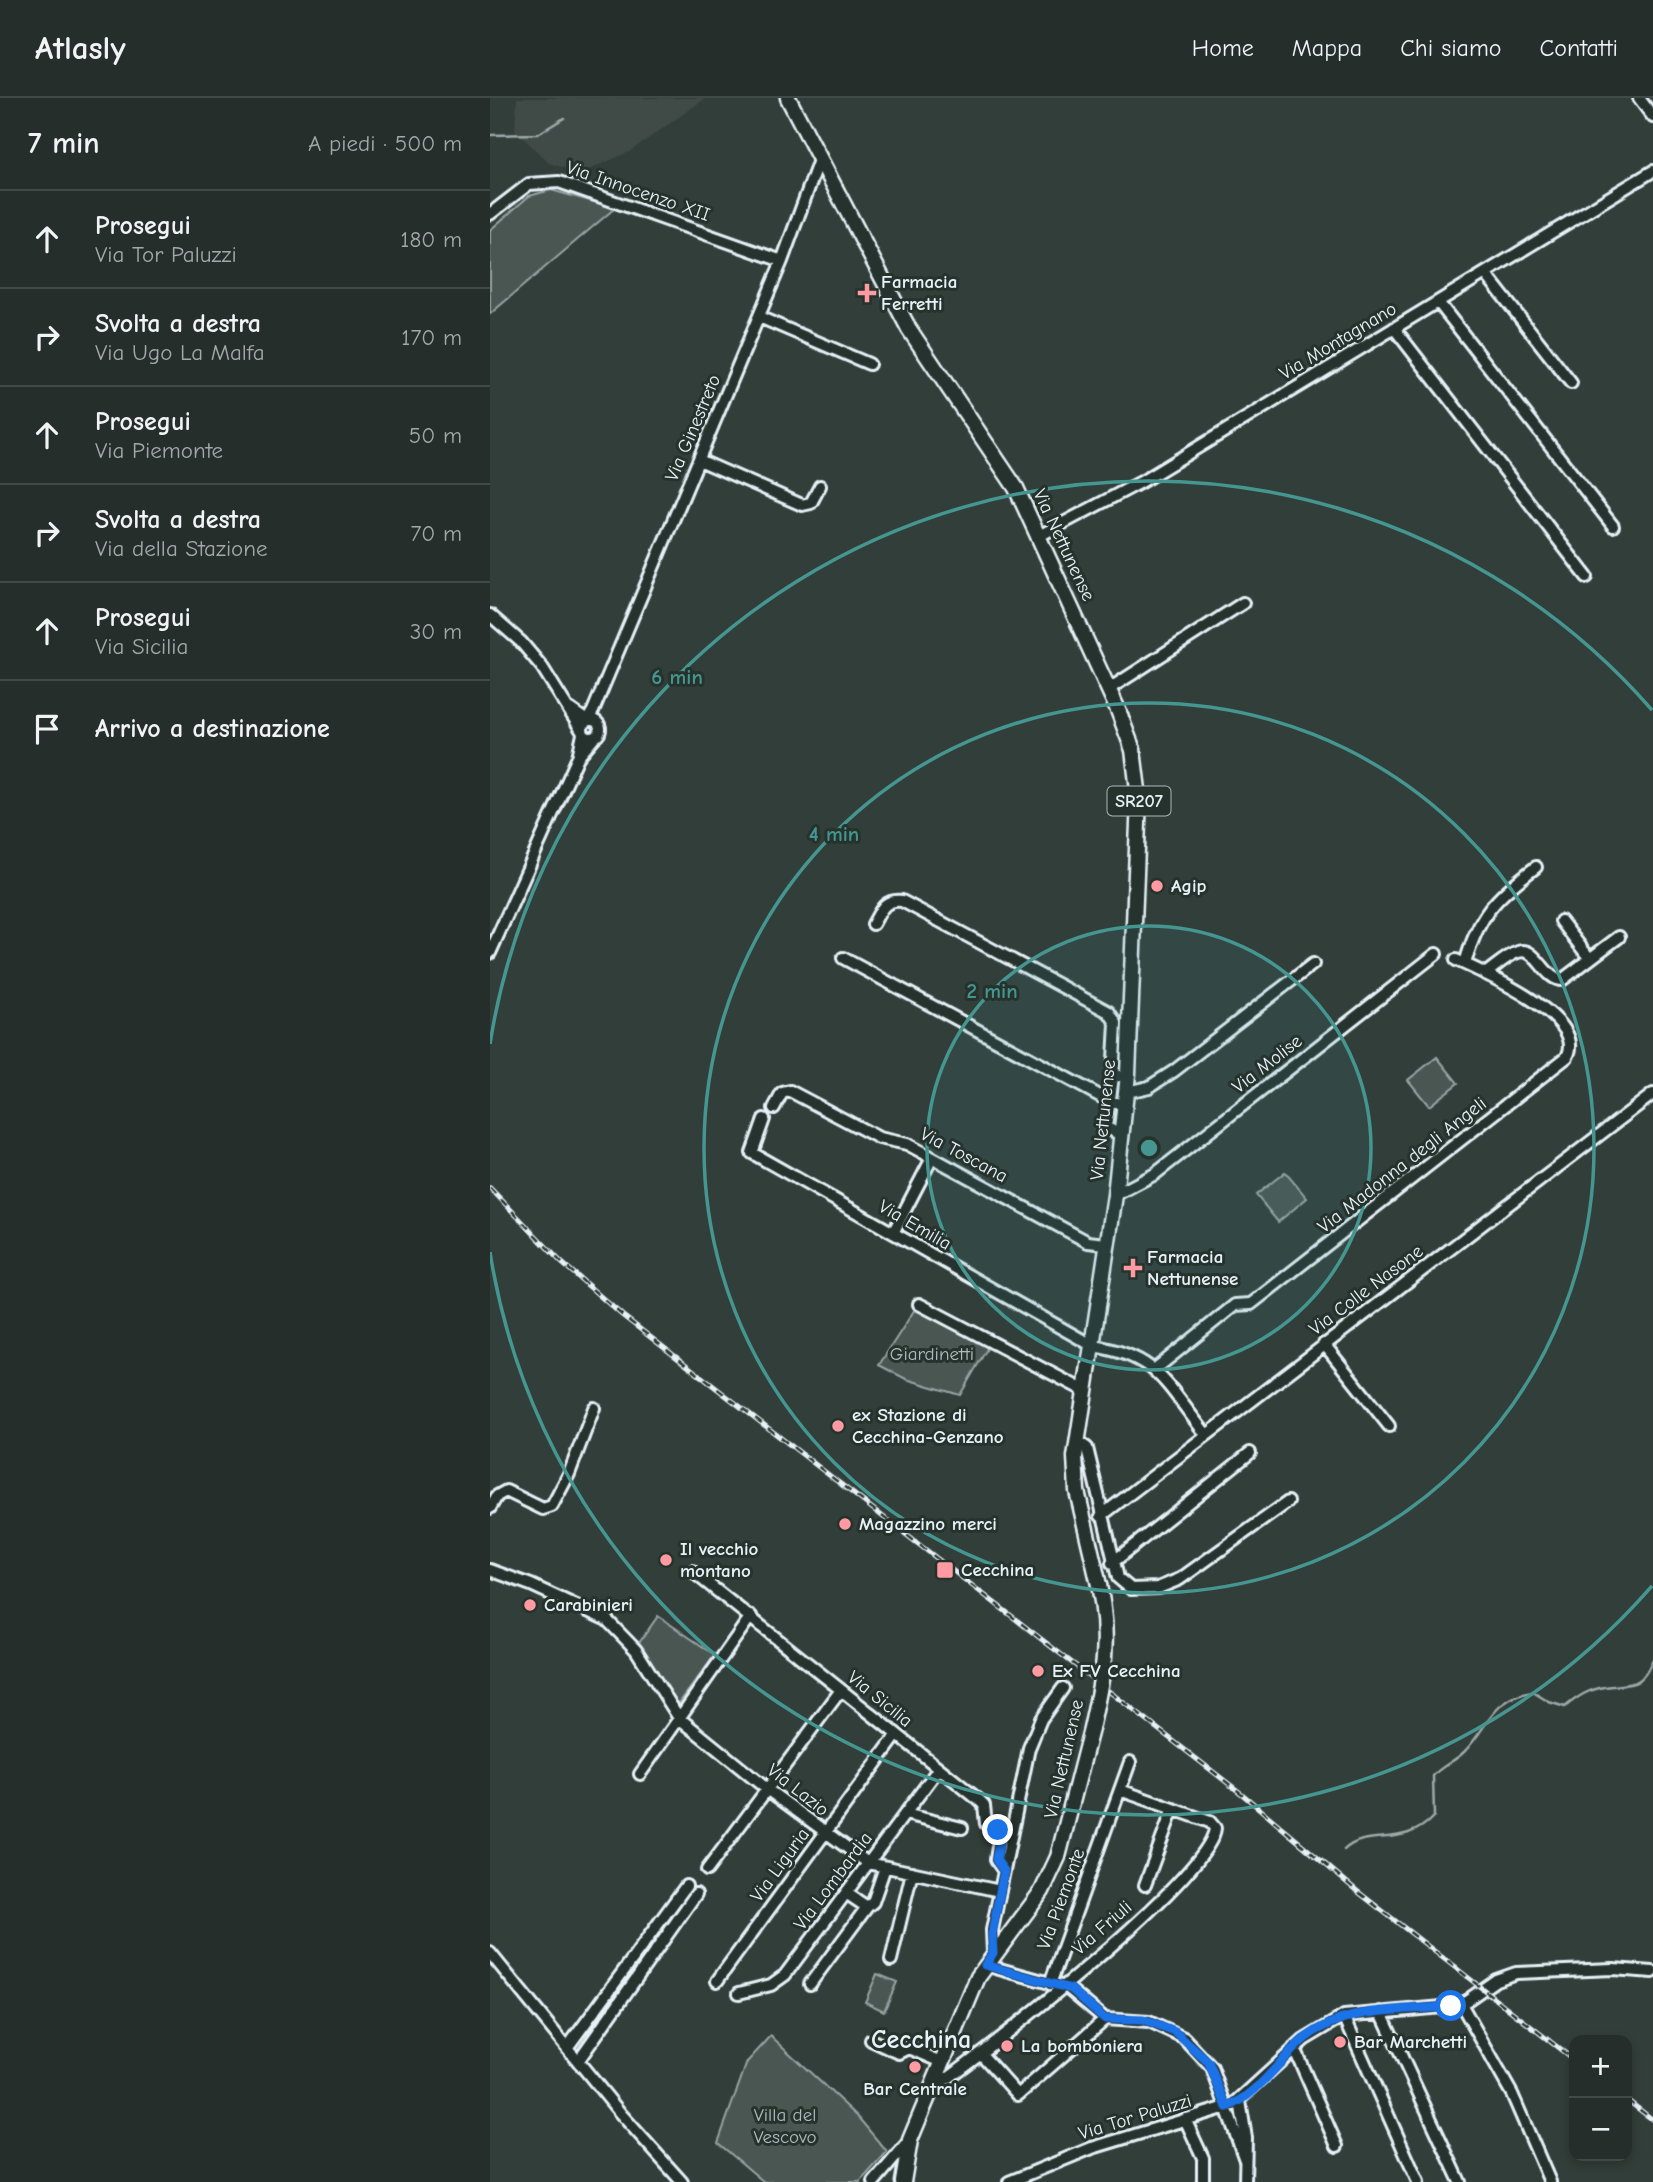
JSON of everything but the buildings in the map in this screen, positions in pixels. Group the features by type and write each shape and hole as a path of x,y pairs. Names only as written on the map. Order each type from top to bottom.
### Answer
{"main road":[{"name":"Via Nettunense","path":"788,98 909,329 1016,488 1132,744 1139,791 1126,1098 1093,1346 1076,1440 1077,1491 1107,1623 1107,1652 1091,1729 1056,1863 1042,1891 989,1959 910,2140 905,2179"}],"street":[{"path":"1639,98 1653,117"},
{"name":"Via Ginestreto","path":"490,953 578,757 595,707 782,261 819,160"},
{"name":"Via Montagnano","path":"1039,536 1141,482 1653,172"},
{"name":"Via Innocenzo XII","path":"490,214 529,184 559,182 782,261"},
{"path":"1485,273 1571,383"},
{"path":"1438,302 1613,526"},
{"path":"759,317 869,364"},
{"path":"1394,328 1587,577"},
{"path":"699,460 802,505 811,503 820,486"},
{"path":"1109,689 1243,603"},
{"path":"490,615 533,656 570,709 589,730"},
{"name":"Via Madonna degli Angeli","path":"1154,1370 1235,1306 1251,1304 1564,1060 1572,1044 1566,1030 1528,997 1461,962 1488,908 1536,867"},
{"path":"873,924 884,904 892,900 902,901 1109,1012 1116,1023 1106,1127 1122,1136"},
{"path":"1561,921 1590,959"},
{"path":"1485,974 1521,951 1530,953 1550,976 1558,980 1564,979 1619,937"},
{"name":"Via Molise","path":"1115,1195 1155,1174 1436,954"},
{"path":"844,958 1110,1101 1126,1098 1174,1072 1313,964"},
{"path":"1112,1077 1128,1074"},
{"name":"Via Toscana","path":"774,1108 782,1093 790,1090 879,1138 903,1142 1088,1242 1107,1244"},
{"name":"Via Colle Nasone","path":"1101,1516 1205,1433 1653,1094"},
{"name":"Via Emilia","path":"764,1119 752,1153 1093,1346"},
{"path":"893,1233 932,1158"},
{"path":"919,1304 1085,1391"},
{"path":"1324,1344 1389,1426"},
{"path":"1093,1346 1127,1352 1154,1370 1205,1433"},
{"path":"490,1508 497,1496 506,1491 541,1508 551,1507 572,1468 594,1408"},
{"path":"1076,1440 1087,1448 1112,1563 1123,1584 1143,1590 1165,1586 1180,1579 1289,1502"},
{"path":"1112,1563 1250,1453"},
{"name":"Via Lazio","path":"490,1570 607,1620 625,1638 679,1718 768,1790 868,1863 1000,1891"},
{"name":"Via Sicilia","path":"692,1571 984,1805 986,1824 1000,1833 996,1860 1004,1871"},
{"path":"640,1774 751,1616"},
{"path":"1063,1688 1041,1719 1029,1748 989,1959 1050,1984 1063,1986 1078,1994 1105,2019 1149,2021 1184,2038 1212,2068 1245,2160"},
{"path":"707,1870 841,1690"},
{"name":"Via Liguria","path":"717,1981 896,1736"},
{"name":"Via Piemonte","path":"1050,1984 1130,1762"},
{"name":"Via Lombardia","path":"739,1993 771,1984 782,1977 939,1768"},
{"path":"1120,1790 1173,1809 1145,1885"},
{"name":"Via Friuli","path":"930,2091 982,2054 1063,1986 1186,1875 1212,1839 1215,1828 1210,1822 1173,1809"},
{"path":"905,1814 962,1828"},
{"path":"810,1984 873,1902 885,1867"},
{"path":"891,1960 912,1872"},
{"path":"567,2048 686,1886"},
{"path":"846,1893 867,1907"},
{"path":"578,2062 696,1894"},
{"path":"490,1953 578,2062 682,2182"},
{"name":"Via Tor Paluzzi","path":"1009,2182 1092,2148 1240,2101 1294,2048 1319,2029 1344,2016 1461,2004 1496,1980 1516,1973 1613,1969 1653,1972"},
{"path":"1054,1970 1072,1977"},
{"path":"1461,2004 1511,2094 1550,2182"},
{"path":"1381,2012 1460,2182"},
{"path":"1344,2016 1418,2182"},
{"path":"982,2054 1018,2095 1105,2019"},
{"path":"551,2028 578,2032"},
{"path":"871,2040 900,2053 909,2048 942,2063"},
{"path":"1294,2048 1337,2146"},
{"path":"1240,2101 1246,2138 1245,2182"},
{"path":"1185,2119 1203,2158 1203,2182"},
{"path":"875,2181 910,2140"},
{"path":"875,2181 889,2182"}],"shaded area":[{"path":"517,98 706,98 629,152 581,173 549,163 515,130"}],"green space":[{"path":"551,190 615,208 490,314 490,230 529,196"},
{"path":"1437,1057 1458,1083 1429,1106 1408,1080"},
{"path":"1285,1172 1307,1198 1278,1222 1256,1195"},
{"name":"Giardinetti","path":"915,1309 988,1347 960,1395 906,1379 879,1365"},
{"path":"658,1616 715,1655 679,1703 674,1703 639,1643"},
{"path":"877,1974 897,1982 884,2011 865,2002"},
{"name":"Villa del Vescovo","path":"771,2036 857,2116 887,2152 860,2182 764,2182 718,2143 747,2062"}],"waterway":[{"path":"490,135 538,134 564,118"},
{"path":"1344,1850 1353,1843 1410,1832 1434,1816 1433,1776 1464,1752 1492,1715 1508,1700 1533,1692 1549,1702 1565,1707 1594,1690 1640,1680 1653,1659"}],"railway":[{"path":"490,1188 561,1262 623,1316 1242,1794 1357,1891 1569,2056"},
{"path":"1632,2104 1653,2120"}],"place":[{"name":"Farmacia Ferretti","path":"867,293"},
{"name":"Agip","path":"1157,886"},
{"name":"Farmacia Nettunense","path":"1133,1268"},
{"name":"ex Stazione di Cecchina-Genzano","path":"838,1426"},
{"name":"Magazzino merci","path":"845,1524"},
{"name":"Il vecchio montano","path":"666,1560"},
{"name":"Cecchina","path":"945,1570"},
{"name":"Carabinieri","path":"530,1605"},
{"name":"Ex FV Cecchina","path":"1038,1671"},
{"name":"Bar Marchetti","path":"1340,2042"},
{"name":"La bomboniera","path":"1007,2046"},
{"name":"Bar Centrale","path":"915,2067"}],"district":[{"name":"Cecchina","path":"921,2040"}],"route":[{"path":"998,1830 1000,1839 996,1860 1004,1871 992,1934 993,1953 985,1965 1071,1989 1105,2019 1143,2020 1175,2032 1208,2062 1227,2107 1250,2093 1304,2039 1344,2016 1451,2006"}]}
